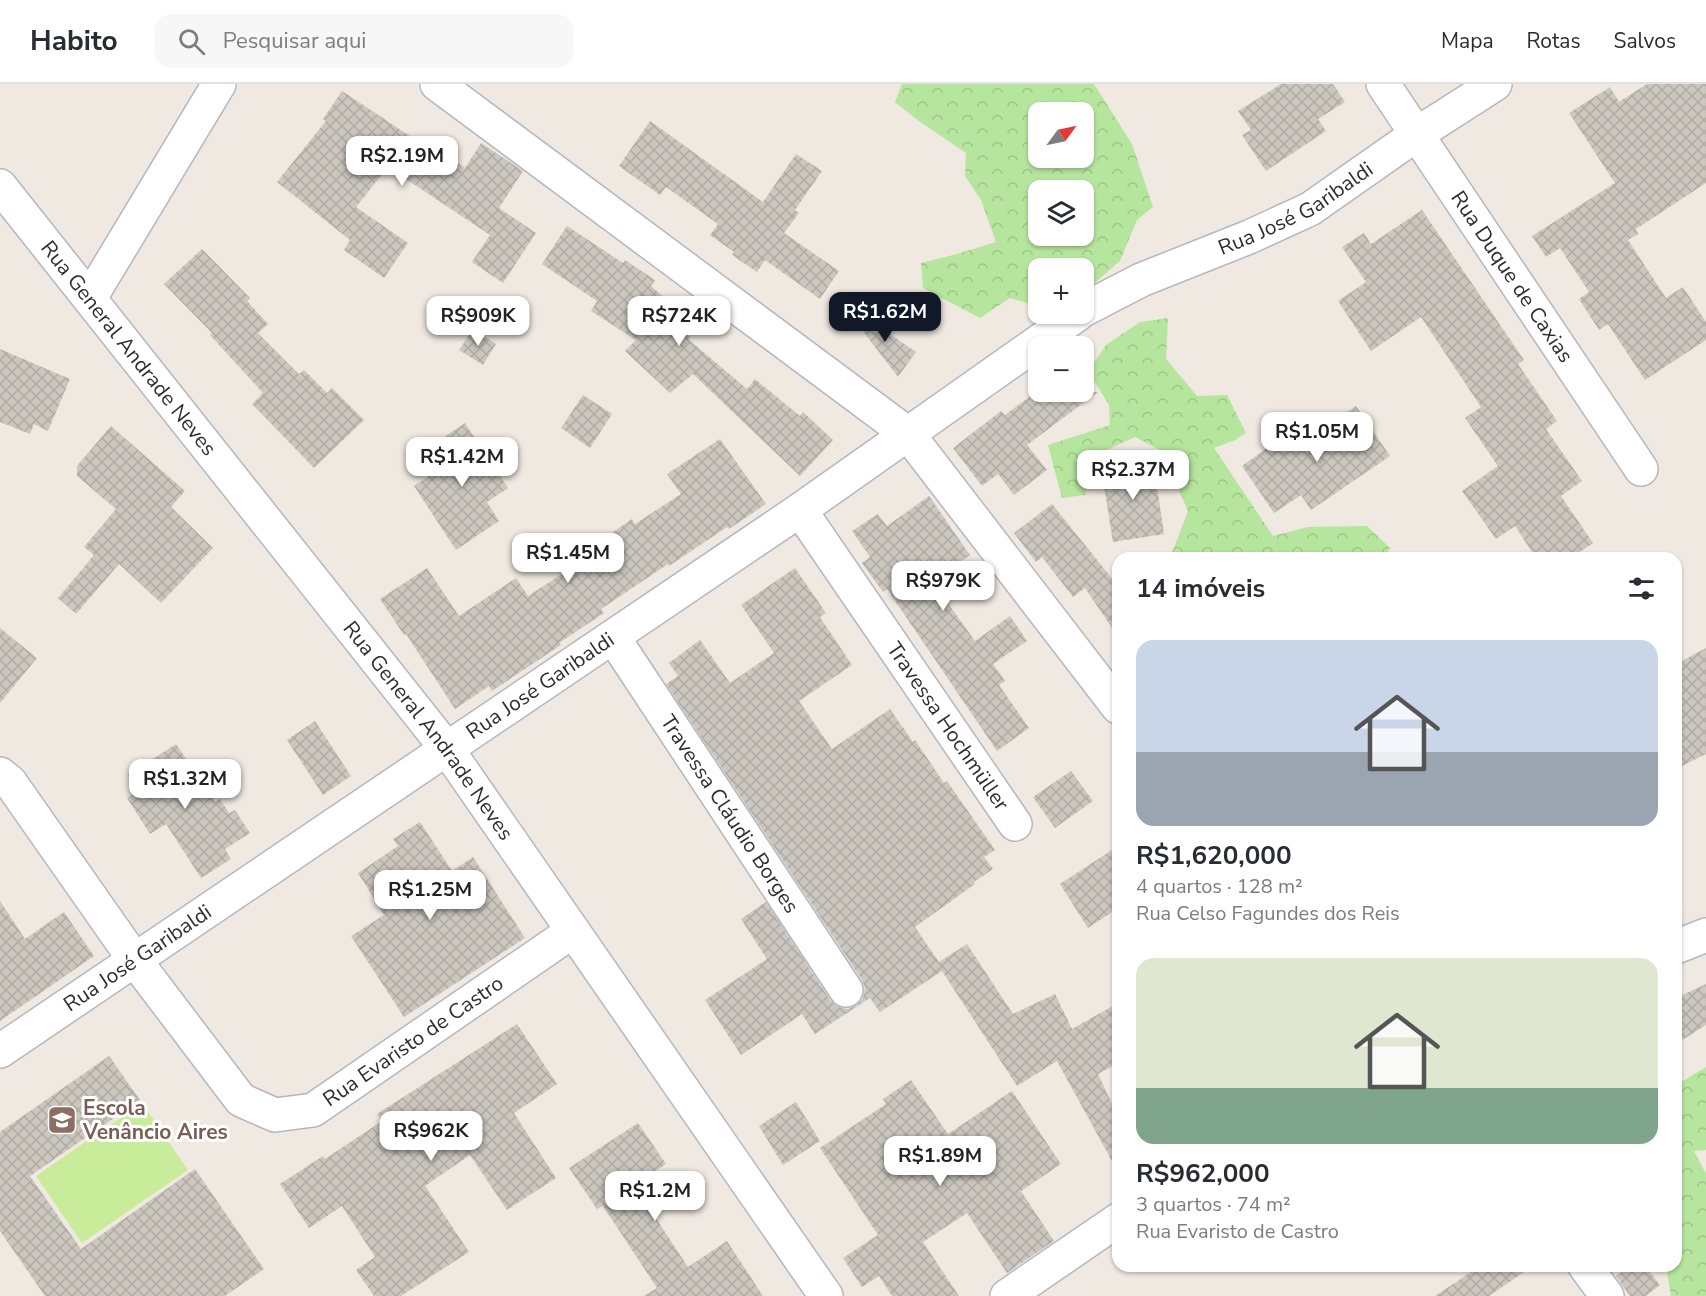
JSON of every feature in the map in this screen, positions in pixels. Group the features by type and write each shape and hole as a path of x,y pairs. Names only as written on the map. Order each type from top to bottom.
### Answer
{"street":[{"path":"90,298 219,84"},
{"path":"437,84 908,434 1112,699"},
{"name":"Rua Duque de Caxias","path":"1383,84 1641,469"},
{"name":"Rua José Garibaldi","path":"1094,304 1141,280 1249,237 1310,209 1417,134 1495,84"},
{"name":"Rua General Andrade Neves","path":"0,186 447,749 826,1296"},
{"name":"Rua José Garibaldi","path":"0,1051 800,510 1064,324"},
{"name":"Travessa Hochmüller","path":"800,510 1015,824"},
{"name":"Travessa Cláudio Borges","path":"613,637 846,990"},
{"name":"Rua Evaristo de Castro","path":"0,774 10,782 134,959 241,1100 275,1115 313,1110 573,932"},
{"path":"1682,945 1706,935"},
{"path":"1007,1296 1112,1224"},
{"path":"1589,1272 1607,1296"}],"green space":[{"path":"902,84 1094,84 1132,144 1153,207 1137,220 1120,261 1094,283 1094,258 1028,258 1028,303 1010,298 980,318 923,288 921,263 996,242 981,200 965,176 966,153 895,102"},
{"path":"1168,318 1166,359 1197,396 1227,395 1246,433 1214,448 1273,536 1308,527 1367,526 1390,548 1388,552 1172,552 1188,511 1162,451 1135,437 1098,454 1085,495 1062,498 1048,445 1110,425 1109,405 1094,381 1094,362 1106,345 1140,322"},
{"path":"1706,1067 1706,1150 1694,1151 1706,1174 1706,1296 1671,1296 1667,1272 1682,1272 1683,1081"},
{"path":"142,1103 188,1170 82,1243 36,1176"}],"building":[{"path":"1281,84 1333,84 1345,102 1318,119 1326,131 1266,171 1242,135 1251,130 1238,111"},
{"path":"1647,84 1706,84 1706,183 1636,229 1638,234 1628,240 1666,298 1683,287 1706,322 1706,340 1645,380 1608,324 1599,330 1579,299 1589,292 1560,248 1546,257 1532,236 1615,183 1569,113 1610,87 1619,102"},
{"path":"342,91 425,146 427,142 465,168 481,143 523,171 499,208 536,233 503,283 472,262 490,235 388,167 356,207 408,243 384,278 344,250 350,240 277,182 326,121 323,119"},
{"path":"650,121 763,202 796,154 822,171 795,210 799,213 784,233 839,271 820,299 765,260 757,272 732,255 734,252 710,235 718,224 666,187 660,195 619,166"},
{"path":"1422,210 1524,360 1518,364 1557,421 1546,429 1582,481 1561,496 1593,543 1580,552 1532,552 1515,526 1496,539 1462,491 1498,466 1465,418 1481,407 1421,317 1371,351 1338,301 1366,282 1342,247 1364,233 1371,244"},
{"path":"567,226 623,263 625,260 655,280 651,286 687,318 679,327 690,337 688,339 747,389 755,379 800,416 803,412 833,440 800,476 693,374 670,393 625,351 636,340 591,311 597,301 542,264"},
{"path":"202,249 250,298 247,301 268,324 258,333 299,374 304,370 327,393 332,388 364,420 314,468 252,404 263,393 210,335 212,333 164,284"},
{"path":"853,308 916,352 898,377 849,313"},
{"path":"473,329 496,344 483,365 459,350"},
{"path":"0,349 70,379 48,431 34,424 30,434 0,422"},
{"path":"583,395 612,414 590,448 561,428"},
{"path":"1028,398 1028,402 1085,402 1027,445 1047,470 1014,495 998,474 982,486 953,448 1001,411 1005,415"},
{"path":"1356,406 1390,456 1311,510 1301,495 1274,513 1242,466 1278,440 1286,452"},
{"path":"465,423 508,488 487,502 499,521 456,550 414,486 446,465 432,445"},
{"path":"111,426 185,491 171,507 213,548 161,603 119,564 76,614 58,598 94,555 84,547 116,509 77,476 77,466"},
{"path":"720,439 766,504 669,566 668,564 601,609 604,613 492,691 489,686 455,709 380,599 427,568 459,616 516,578 528,596 605,546 601,540 632,519 635,524 681,494 667,474"},
{"path":"1153,460 1164,534 1113,542 1101,467"},
{"path":"929,496 970,555 932,581 975,641 1010,616 1027,641 993,664 1005,681 999,685 1029,728 997,751 887,589 883,592 862,563 870,557 852,531 878,514 887,526"},
{"path":"1052,504 1112,579 1112,628 1085,588 1073,597 1042,557 1036,562 1014,533"},
{"path":"795,568 826,613 820,617 852,665 799,701 832,749 890,709 913,742 915,740 944,783 947,781 995,850 984,857 993,869 915,927 939,962 967,944 1013,1014 1055,994 1072,1029 1112,1006 1112,1066 1098,1074 1112,1103 1112,1161 1057,1061 1017,1086 942,971 880,1012 870,998 815,1034 802,1014 741,1055 705,1000 767,959 741,919 766,902 831,1001 838,1007 848,1009 857,1005 863,998 865,988 862,980 666,684 678,676 669,663 700,640 730,683 774,653 741,605"},
{"path":"0,628 37,658 0,703"},
{"path":"1706,648 1706,754 1682,766 1682,661"},
{"path":"315,721 351,776 323,795 287,740"},
{"path":"176,744 215,802 220,799 229,813 235,810 250,833 225,849 231,859 201,878 166,824 150,834 127,798 138,790 128,775"},
{"path":"1071,771 1093,801 1055,828 1033,797"},
{"path":"420,822 452,871 473,857 525,938 404,1017 351,936 384,915 358,873 398,846 393,839"},
{"path":"1112,850 1112,912 1088,928 1060,884"},
{"path":"0,901 25,939 64,912 94,956 0,1021"},
{"path":"1706,984 1706,1025 1682,1040 1682,995"},
{"path":"517,1024 557,1084 514,1113 556,1178 507,1210 470,1155 425,1186 469,1252 401,1296 374,1296 356,1270 375,1257 342,1206 309,1228 280,1184 323,1156 325,1159 382,1121 377,1114"},
{"path":"109,1056 140,1100 30,1176 81,1249 195,1169 264,1269 225,1296 45,1296 0,1231 0,1132"},
{"path":"911,1080 948,1134 1012,1091 1061,1164 1021,1191 1054,1241 1007,1273 967,1213 923,1242 959,1296 892,1296 879,1276 862,1287 843,1258 878,1235 820,1148 886,1104 883,1099"},
{"path":"796,1102 820,1141 783,1165 759,1126"},
{"path":"638,1123 666,1164 634,1185 688,1267 727,1241 763,1296 644,1296 657,1288 603,1206 597,1209 569,1168"},
{"path":"1471,1272 1524,1272 1489,1296 1435,1296"},
{"path":"1621,1272 1650,1272 1660,1285 1646,1296 1630,1296 1616,1276"}],"place":[{"name":"Escola Venâncio Aires","path":"62,1120"}]}
